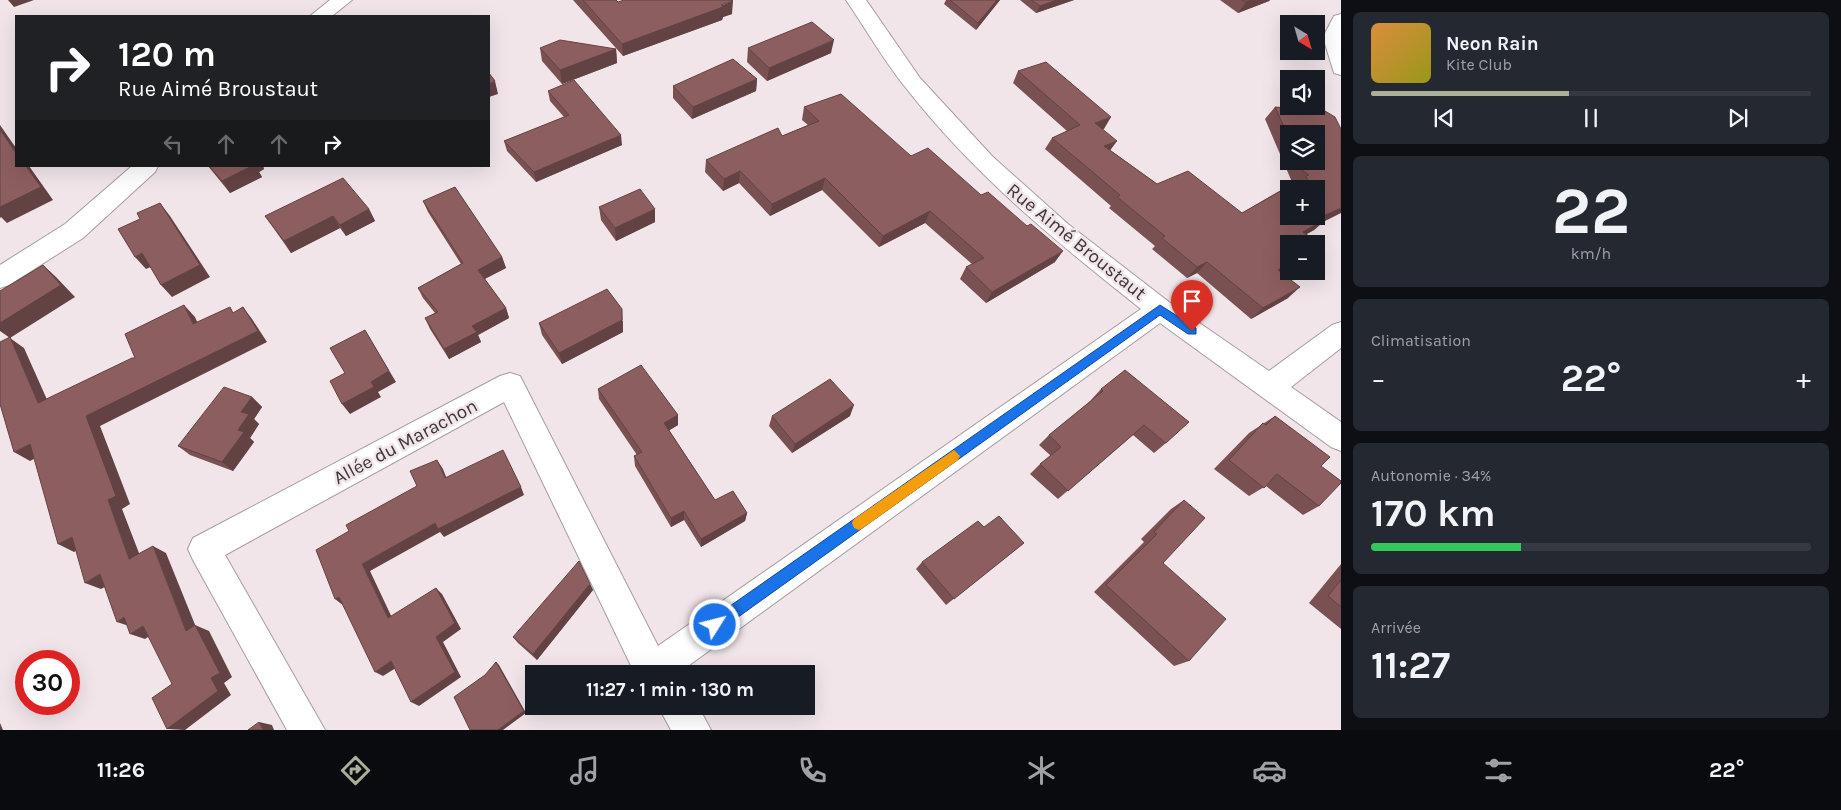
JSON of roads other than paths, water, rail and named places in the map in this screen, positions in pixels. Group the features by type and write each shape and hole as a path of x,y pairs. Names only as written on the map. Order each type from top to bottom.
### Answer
{"street":[{"path":"321,15 342,0"},
{"name":"Rue Aimé Broustaut","path":"856,0 913,83 985,164 1059,231 1160,309 1341,438"},
{"path":"1341,20 1333,37 1341,68"},
{"path":"0,278 74,231 146,167"},
{"name":"Allée du Marachon","path":"663,665 1160,309"},
{"path":"1270,387 1341,333"},
{"name":"Allée du Marachon","path":"307,730 204,549 510,385 650,665"},
{"path":"682,715 693,730"}]}
